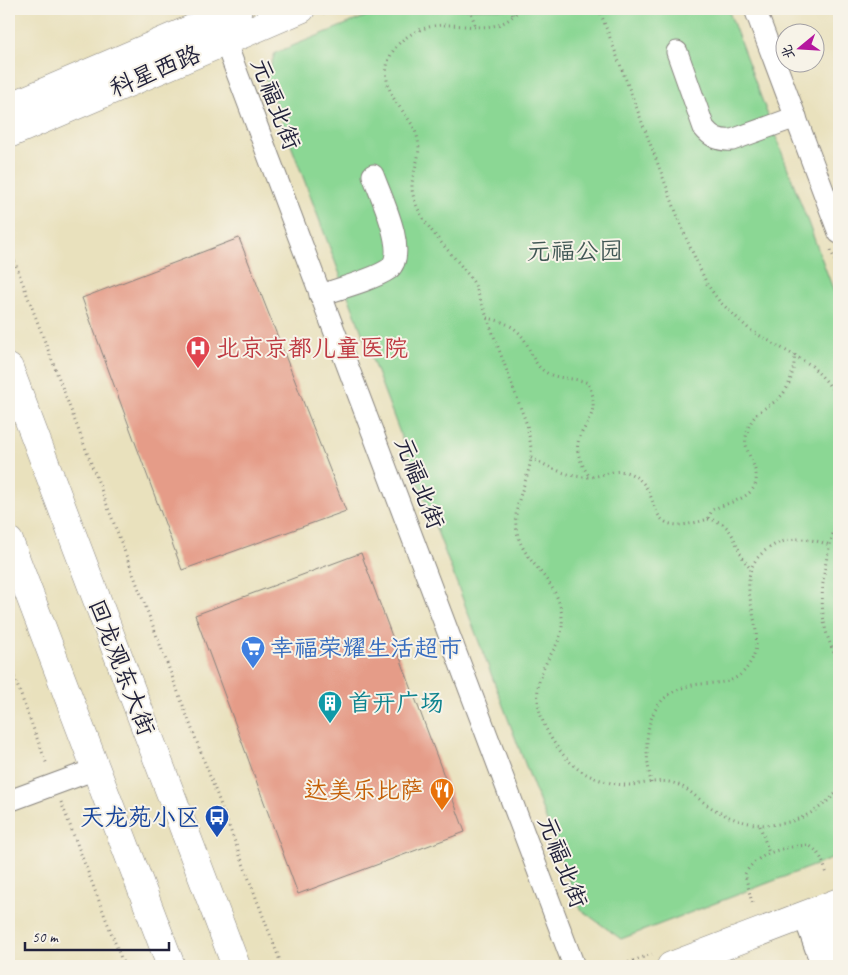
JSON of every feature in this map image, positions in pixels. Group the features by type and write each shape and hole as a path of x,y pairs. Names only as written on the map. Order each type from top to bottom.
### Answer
{"main road":[{"name":"科星西路","path":"9,106 226,23 301,9"},
{"name":"科星西路","path":"9,134 226,23"},
{"name":"回龙观东大街","path":"9,368 236,966"},
{"path":"9,541 171,966"},
{"path":"671,966 821,909"}],"street":[{"path":"755,9 839,233"},
{"name":"元福北街","path":"226,23 320,295 574,966"},
{"path":"677,52 704,128 716,139 732,140 796,117"},
{"path":"320,295 385,271 395,260 397,244 374,175"},
{"path":"9,801 96,769"},
{"path":"821,909 839,961"},
{"path":"821,909 822,966"}],"path":[{"path":"470,9 476,28"},
{"path":"510,9 513,16"},
{"path":"519,9 502,24 476,28 440,25 405,37 397,44 390,55 388,76 393,97 407,115 417,137 419,158 413,176 414,197 426,220 469,275 527,425 531,443 531,458 517,506 517,532 522,544 556,590 562,621 560,640 544,668 538,688 538,705 549,736 573,765 589,774 609,782 628,785 668,782 686,788 723,816 760,826 777,824 816,811 839,790"},
{"path":"599,9 686,238 707,284 718,301 734,318 764,339 795,354 811,365 827,382 839,401"},
{"path":"9,247 282,966"},
{"path":"487,318 509,325 521,335 537,365 547,374 577,378 588,383 593,398 591,413 576,448 579,461 589,477"},
{"path":"708,520 712,510 748,495 755,484 755,470 747,451 746,437 756,413 784,392 791,378 795,354"},
{"path":"531,458 558,471 589,477 622,471 633,475 642,483 649,494 654,510 663,520 674,526 686,526 708,520 719,521 730,531 744,562 751,569"},
{"path":"839,515 830,545 822,586 824,622 828,637 839,661"},
{"path":"651,783 646,758 646,739 650,720 659,704 669,696 692,685 725,682 739,676 750,663 756,647 756,628 748,590 751,569 763,552 778,542 796,538 811,539 830,545"},
{"path":"9,663 124,966"},
{"path":"760,826 769,853"},
{"path":"752,903 745,874 758,858 769,853 808,845 817,850 828,875"}],"green space":[{"name":"元福公园","path":"384,9 728,9 839,305 839,856 621,939 580,909 266,79 275,53"}],"building":[{"path":"239,238 346,511 182,570 82,298"},
{"name":"首开广场","path":"361,553 465,832 298,894 195,615"}],"place":[{"name":"北京京都儿童医院","path":"198,369"},
{"name":"幸福荣耀生活超市","path":"253,669"},
{"name":"首开广场","path":"330,724"},
{"name":"达美乐比萨","path":"442,811"},
{"name":"天龙苑小区","path":"217,838"}]}
